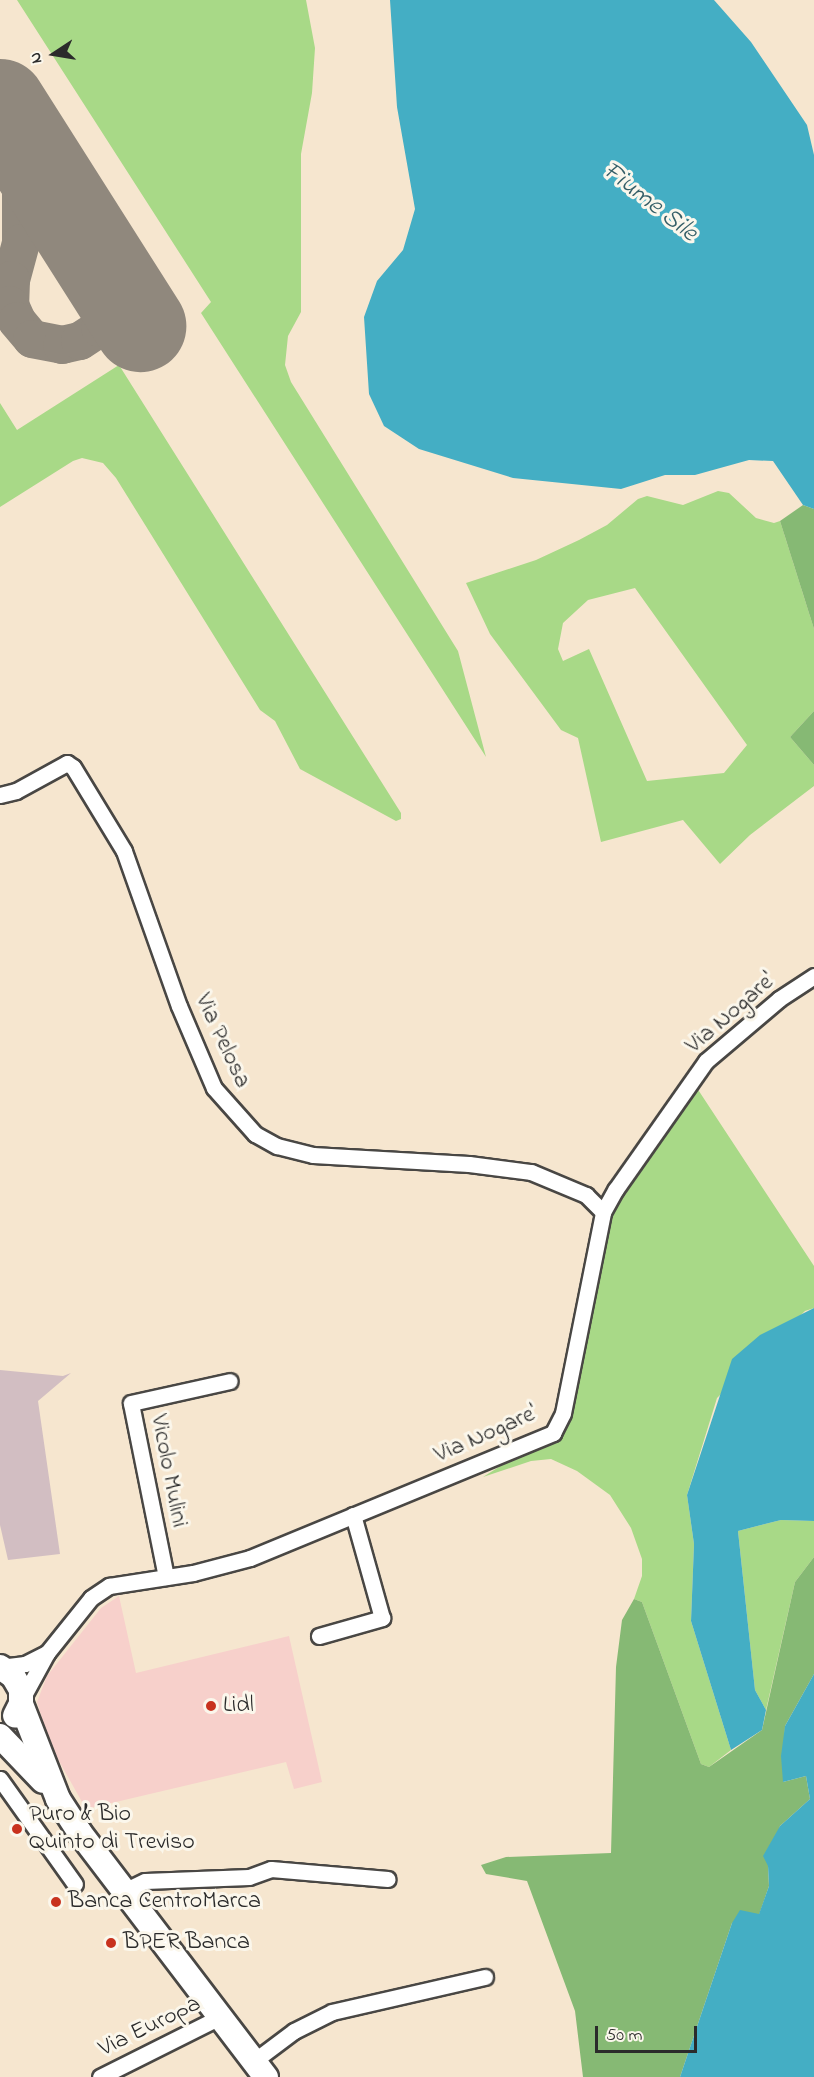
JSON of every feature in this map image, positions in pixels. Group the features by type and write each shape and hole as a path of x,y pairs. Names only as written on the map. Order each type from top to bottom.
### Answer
{"main road":[{"path":"0,1667 14,1676 58,1798"},
{"path":"0,1728 15,1717 22,1701"},
{"path":"0,1736 58,1798 122,1892 260,2069"}],"street":[{"name":"Via Pelosa","path":"0,795 16,791 67,763 73,767 124,851 179,1006 214,1088 255,1134 277,1146 313,1155 469,1164 531,1172 586,1195 603,1212"},
{"name":"Via Nogare'","path":"22,1701 47,1653 100,1591 120,1583 166,1577 250,1558 552,1433 563,1413 603,1212 706,1061 779,999 814,976"},
{"name":"Vicolo Mulini","path":"166,1577 131,1403 230,1381"},
{"path":"319,1635 382,1618 353,1515"},
{"name":"Via Nogare'","path":"0,1667 25,1664 47,1653"},
{"path":"0,1779 75,1884"},
{"path":"122,1892 145,1881 249,1877 271,1869 387,1879"},
{"path":"260,2069 294,2031 332,2012 485,1977"},
{"name":"Via Europa","path":"100,2077 220,2017"}],"shaded area":[{"path":"0,1370 63,1376 71,1373 38,1401 60,1554 8,1560 0,1525"},
{"path":"119,1596 136,1673 289,1636 322,1782 294,1789 286,1762 86,1809 50,1745 37,1702 47,1676 101,1608"}],"green space":[{"path":"17,0 306,0 315,48 312,93 301,154 301,312 288,336 285,365 291,382 458,651 486,757 201,313 211,302"},
{"path":"119,365 401,813 401,819 396,821 300,769 275,721 260,710 116,478 103,463 82,458 73,461 0,507 0,403 17,430"},
{"path":"718,491 729,493 756,518 774,523 780,521 814,629 814,711 790,737 814,765 814,786 750,835 720,864 683,820 601,842 578,738 561,730 490,634 466,583 536,560 579,540 607,525 638,499 647,496 683,505","holes":["635,588 747,745 724,773 647,781 589,649 563,661 558,649 563,623 588,600"]},
{"path":"803,505 814,509 814,629 780,521"},
{"path":"814,711 814,765 790,737"},
{"path":"693,1082 814,1266 814,1308 805,1311 717,1398 687,1495 694,1544 691,1621 731,1750 709,1767 701,1764 642,1602 634,1599 642,1576 642,1559 631,1528 610,1495 577,1471 551,1459 531,1461 483,1477 550,1435 599,1223"},
{"path":"781,1520 814,1521 814,1557 795,1582 766,1710 755,1690 738,1531"},
{"path":"814,1557 814,1674 785,1726 783,1782 806,1776 810,1799 780,1826 768,1866 769,1886 759,1915 732,1923 680,2077 583,2077 575,2011 527,1881 486,1874 481,1865 506,1857 611,1853 616,1667 622,1620 634,1599 642,1602 701,1764 709,1767 762,1730 795,1582"}],"water":[{"name":"Fiume Sile","path":"390,0 714,0 751,42 807,125 814,155 814,509 803,505 773,461 749,460 695,475 665,475 621,489 513,478 419,449 384,426 369,394 364,317 377,281 403,250 415,209 397,107"},
{"path":"814,1308 814,1521 781,1520 738,1531 755,1690 766,1710 762,1730 731,1750 691,1621 694,1544 687,1495 732,1359 760,1335"},
{"path":"814,1674 814,2077 680,2077 732,1923 740,1910 759,1914 769,1886 768,1866 763,1856 780,1826 810,1799 806,1776 783,1782 781,1756 785,1726"}],"taxiway":[{"path":"1,106 21,169 21,243 11,280 10,305 17,321 32,339 62,345 80,341 100,328 111,293 106,272"}],"runway":[{"path":"0,105 140,326"}],"place":[{"name":"Lidl","path":"211,1706"},
{"name":"Puro & Bio Quinto di Treviso","path":"17,1829"},
{"name":"Banca CentroMarca","path":"56,1902"},
{"name":"BPER Banca","path":"111,1943"}]}
